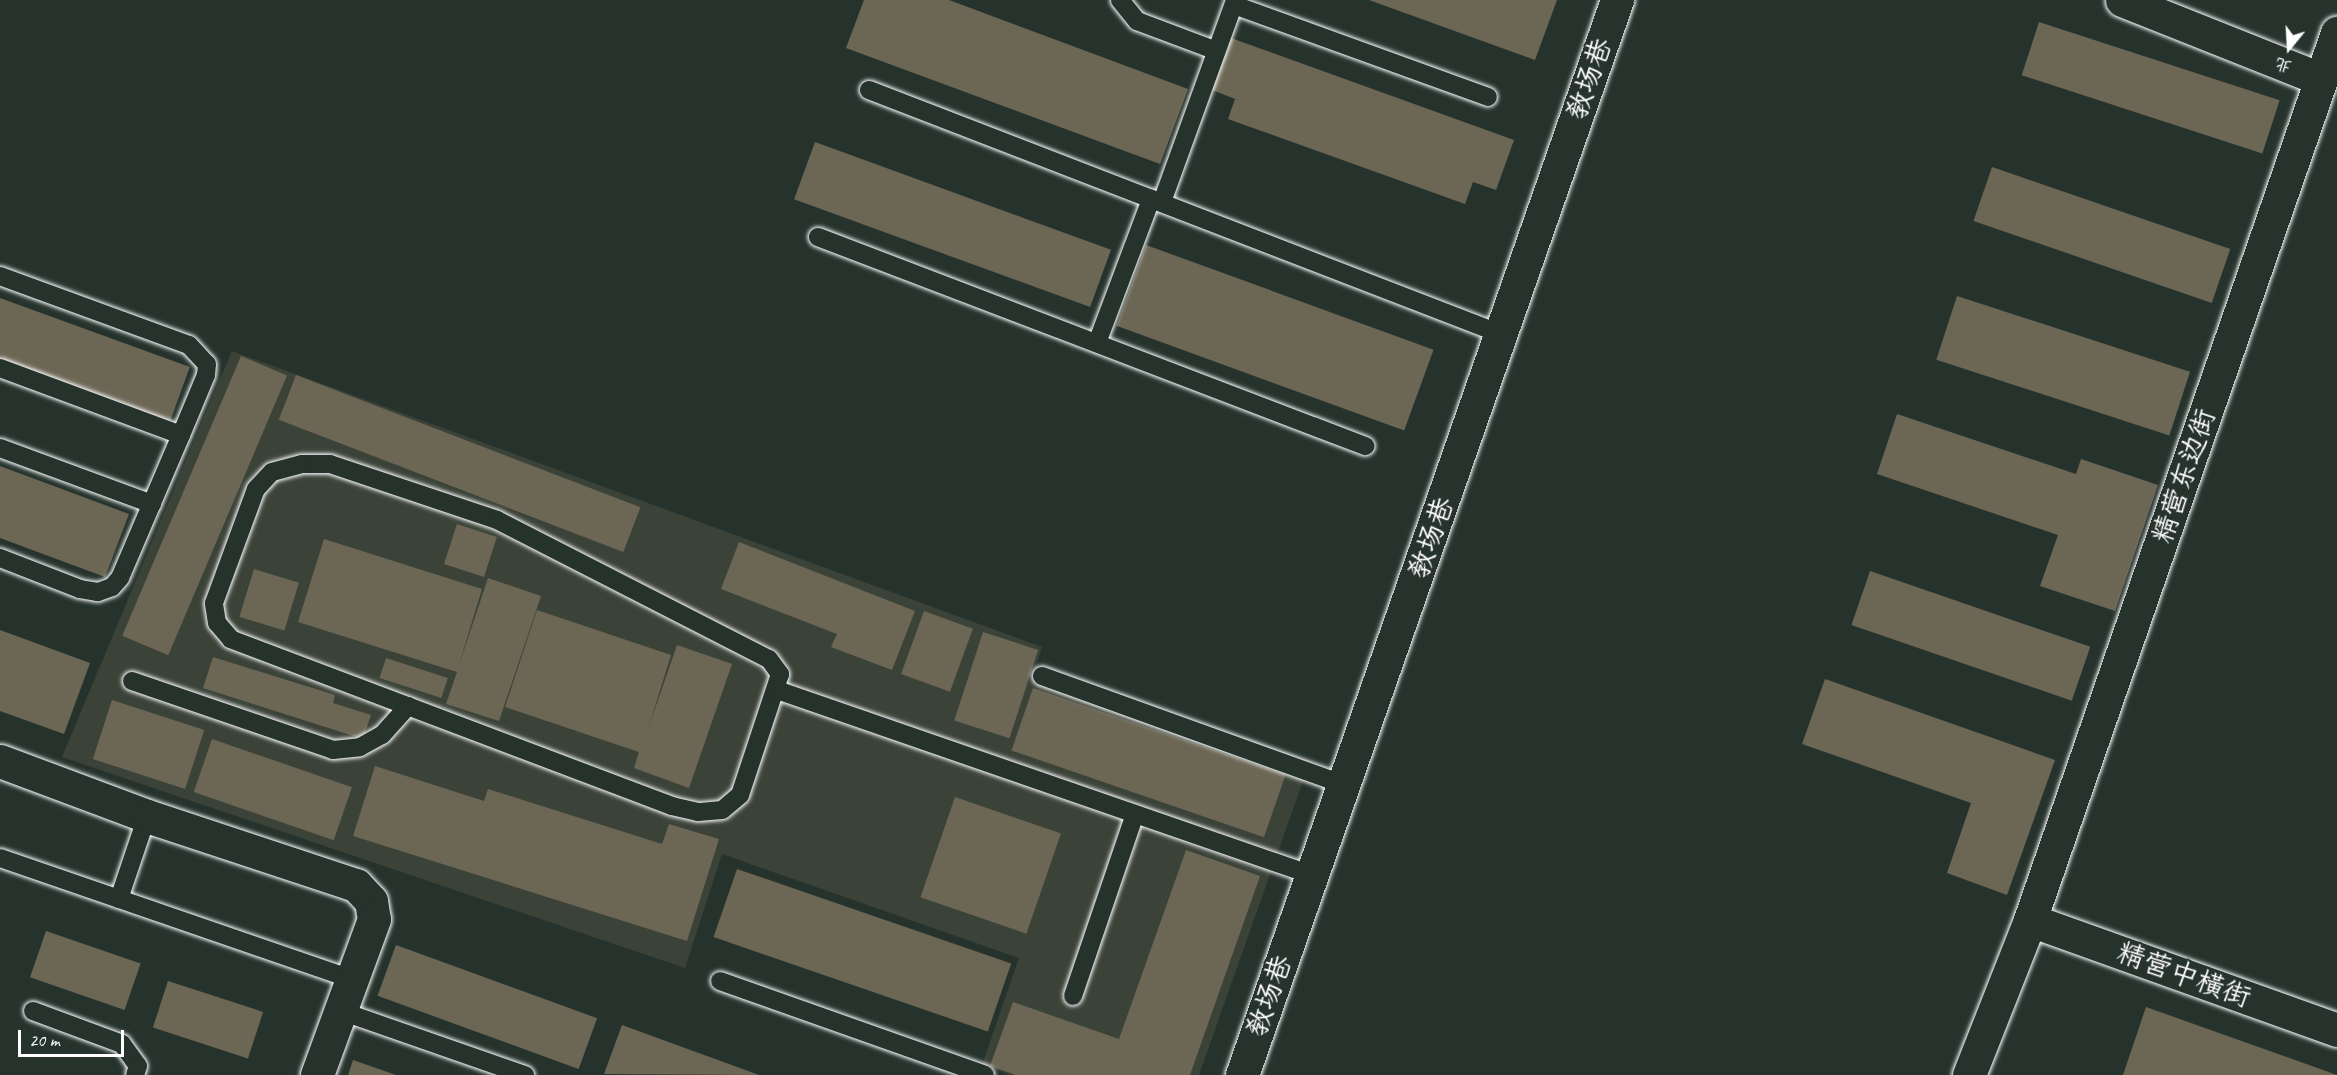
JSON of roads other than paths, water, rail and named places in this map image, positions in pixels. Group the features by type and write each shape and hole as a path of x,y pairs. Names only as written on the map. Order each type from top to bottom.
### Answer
{"street":[{"name":"教场巷","path":"1242,1075 1617,0"},
{"path":"2122,0 2328,58"},
{"path":"2166,0 2328,58"},
{"name":"精营东边街","path":"1969,1075 2030,920 2328,58"},
{"path":"0,761 147,816 357,885 371,901 374,918 317,1075"},
{"name":"精营中横街","path":"2030,920 2337,1030"}],"lane":[{"path":"1120,0 1137,21 1217,51"},
{"path":"1097,344 1235,2 1488,96"},
{"path":"868,90 1501,334"},
{"path":"818,237 1365,446"},
{"path":"0,276 189,345 201,353 207,364 206,375 152,504 120,578 112,587 98,592 80,588 0,558"},
{"path":"0,368 181,435"},
{"path":"0,448 152,504"},
{"path":"302,464 330,464 497,520 769,659 780,674 777,690 740,795 722,810 698,812 672,806 408,706 231,639 217,623 214,603 225,572 256,489 273,472 302,464"},
{"path":"1042,676 1345,785"},
{"path":"132,681 333,750 360,747 382,735 408,706"},
{"path":"777,690 1312,875"},
{"path":"1073,996 1135,814"},
{"path":"119,899 147,816"},
{"path":"0,858 352,979"},
{"path":"720,981 985,1075"},
{"path":"33,1011 122,1044 138,1066 135,1075"},
{"path":"341,1011 525,1075"}]}
